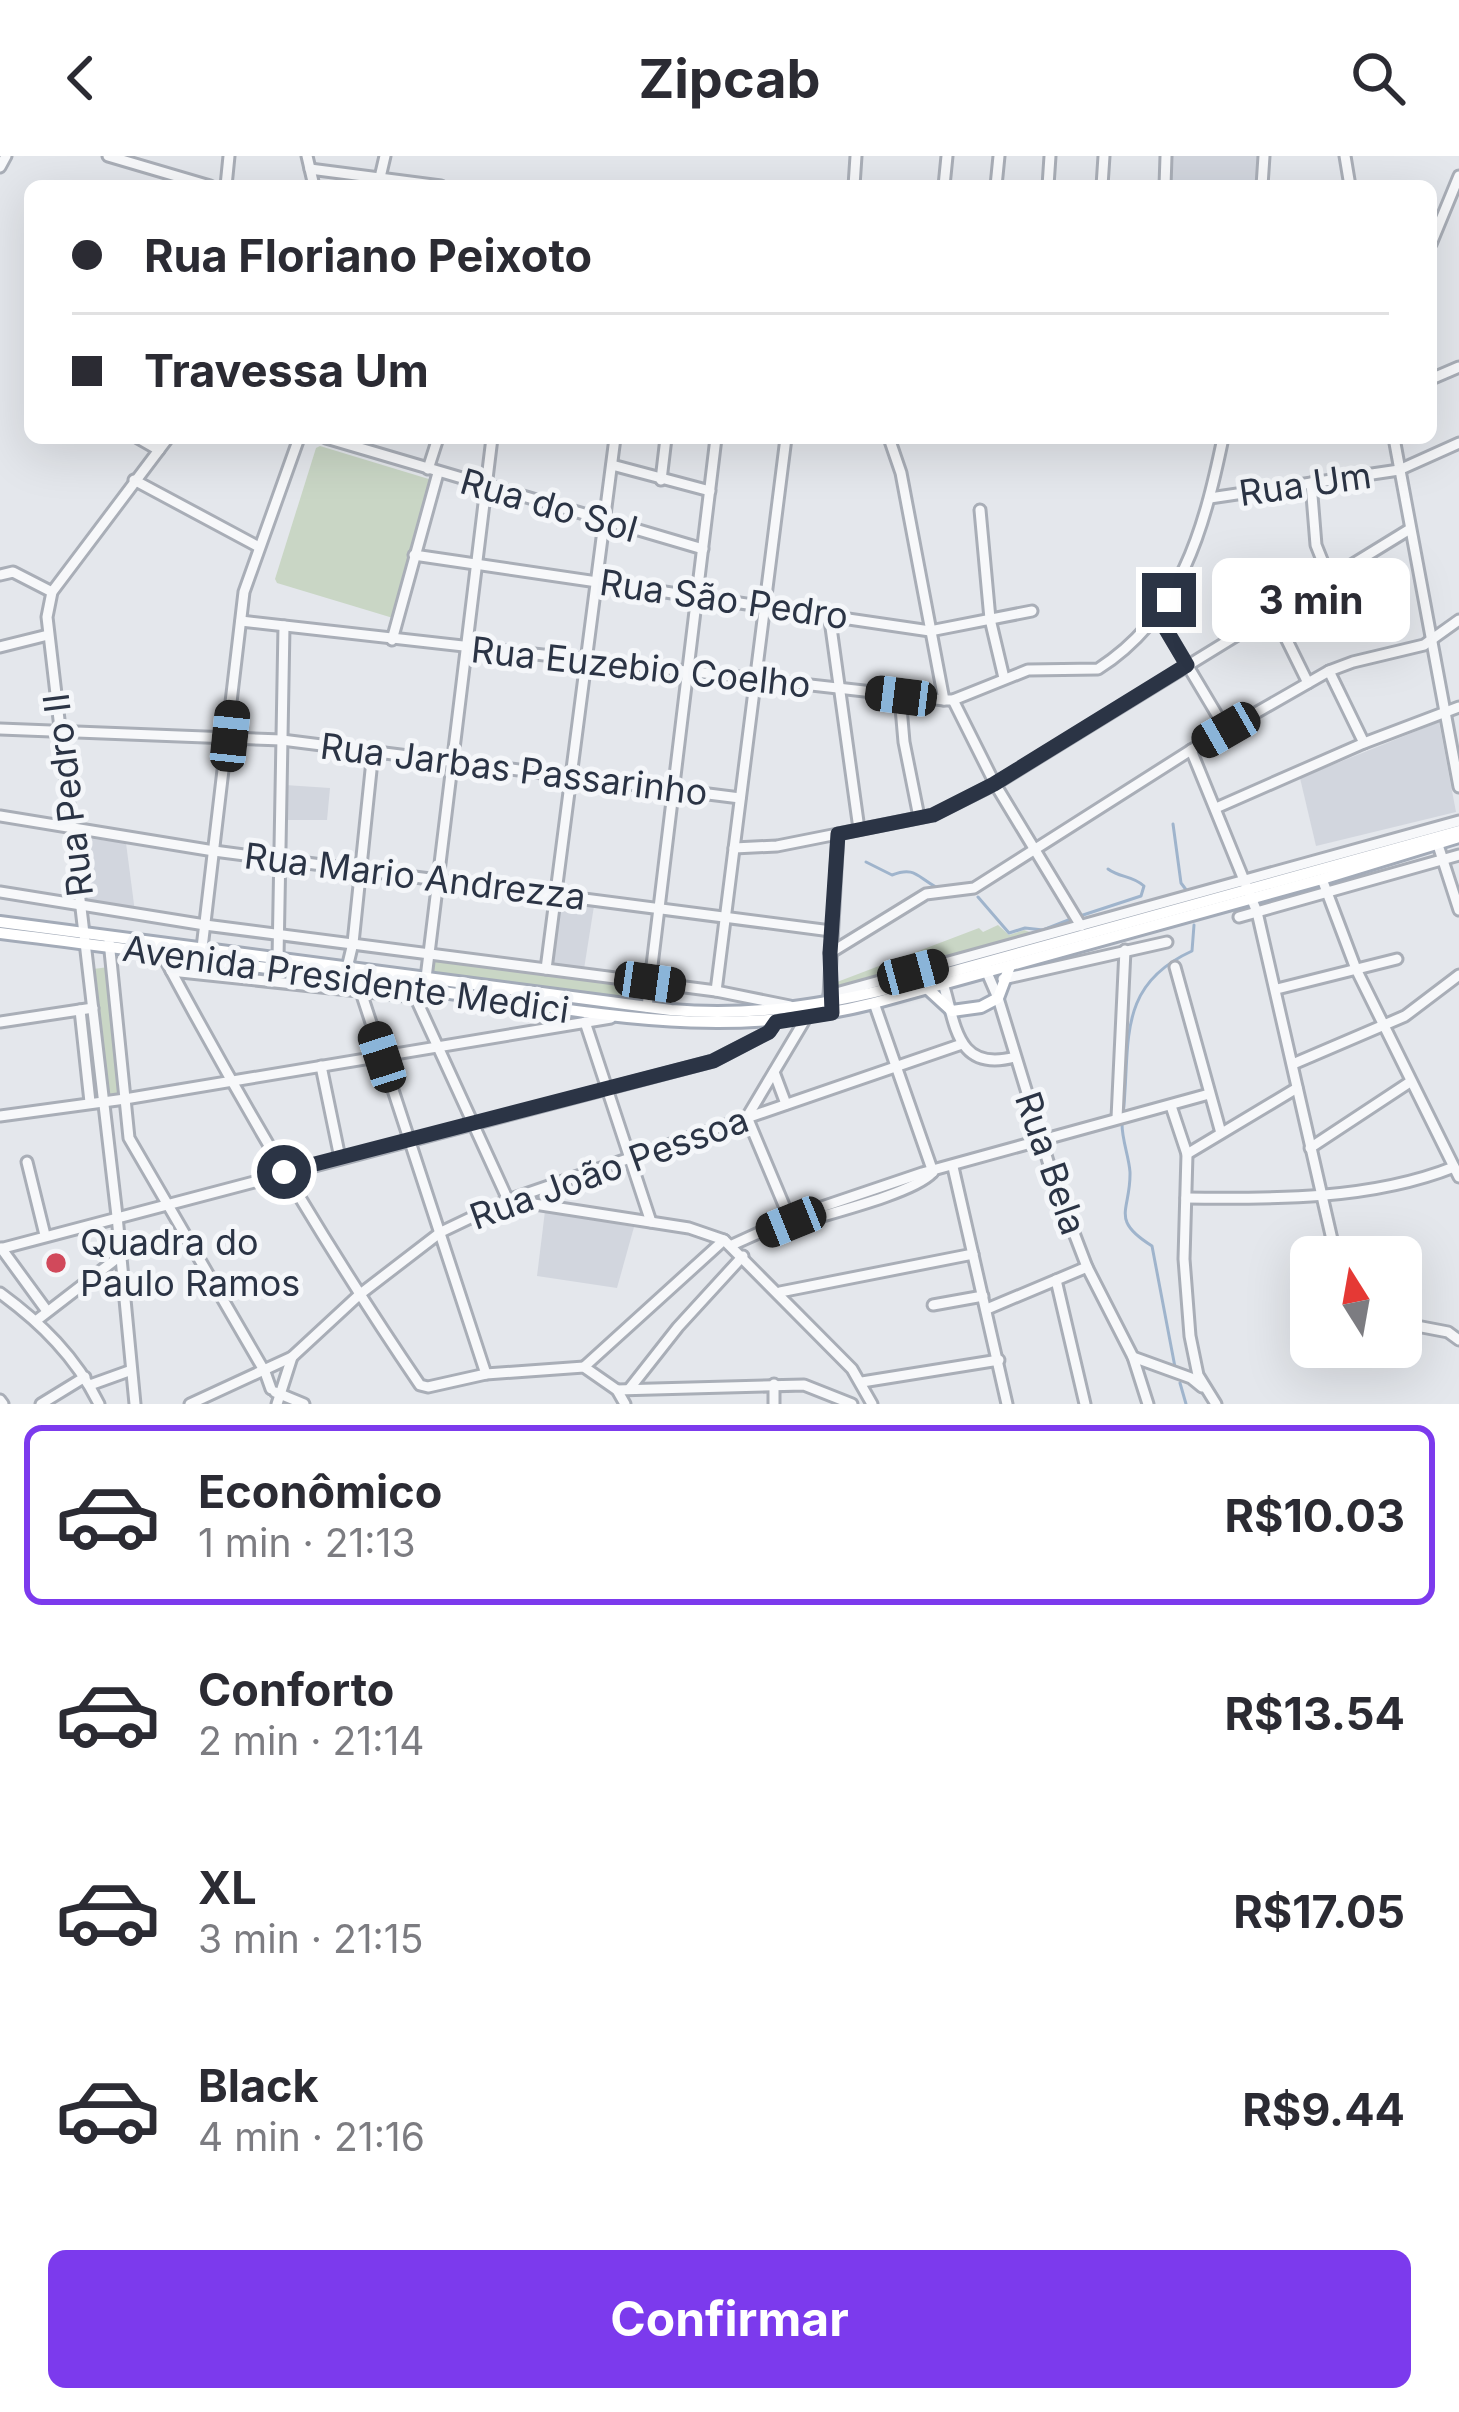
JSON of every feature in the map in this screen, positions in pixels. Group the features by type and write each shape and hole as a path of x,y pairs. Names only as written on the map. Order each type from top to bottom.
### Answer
{"main road":[{"name":"Avenida Presidente Medici","path":"0,922 85,938 278,959 326,971 360,988 623,1016 776,1017 942,980 1247,890 1459,834"},
{"name":"Avenida Presidente Medici","path":"985,968 1010,966 1247,890 1324,885 1459,834"},
{"name":"Avenida Presidente Medici","path":"0,933 85,938"},
{"name":"Avenida Presidente Medici","path":"109,941 162,954 326,971 346,968 646,1007 670,1016"},
{"path":"928,989 952,1011 981,1006 998,998 1010,966"},
{"name":"Avenida Presidente Medici","path":"831,1004 874,1003 928,989 942,980"}],"street":[{"path":"0,166 6,156"},
{"path":"307,156 312,180"},
{"path":"108,157 189,180"},
{"path":"310,170 367,180"},
{"path":"1437,229 1459,176"},
{"name":"Rua Um","path":"1210,498 1400,470 1459,443"},
{"path":"148,444 159,450"},
{"path":"2,574 13,572 52,592 164,444"},
{"path":"202,948 244,592 297,444"},
{"name":"Rua do Sol","path":"346,444 703,549"},
{"path":"367,450 368,444"},
{"path":"392,640 437,444"},
{"path":"426,978 492,444"},
{"path":"546,969 614,444"},
{"path":"661,480 665,444"},
{"path":"646,1007 715,444"},
{"path":"716,991 785,444"},
{"path":"892,444 948,700 1081,926"},
{"name":"Rua Euzebio Coelho","path":"241,621 948,700 1046,667 1098,670 1158,616 1186,568 1210,498 1221,444"},
{"path":"1395,444 1459,787"},
{"path":"612,466 710,491"},
{"path":"134,480 259,547"},
{"path":"1311,483 1316,544 1330,580"},
{"path":"980,510 990,619 1004,678"},
{"path":"734,848 777,846 933,815 994,784 1410,529"},
{"name":"Rua São Pedro","path":"414,555 930,631 1032,611"},
{"name":"Rua Pedro II","path":"52,592 48,635 135,1404"},
{"path":"829,613 859,830"},
{"path":"1274,614 1308,683"},
{"path":"1158,616 1226,730"},
{"path":"830,953 926,894 974,888 1191,750 1329,671 1432,641 1459,620"},
{"path":"278,959 284,626"},
{"path":"0,647 48,635"},
{"path":"1329,671 1364,743"},
{"path":"901,696 904,742 920,818"},
{"path":"1216,808 1459,707"},
{"name":"Rua Jarbas Passarinho","path":"0,728 282,740 740,798"},
{"path":"1191,750 1257,912 1331,1236"},
{"path":"346,968 353,943 374,751"},
{"name":"Rua Mario Andrezza","path":"0,816 214,850 831,931"},
{"path":"838,834 831,1004 1081,926 1247,890 1459,821"},
{"path":"1438,845 1459,910"},
{"path":"1239,917 1324,885 1459,855"},
{"path":"1186,1198 1321,1195 1456,1172 1356,970 1324,885"},
{"name":"Avenida Presidente Medici","path":"0,892 205,925 716,991 803,1014"},
{"path":"109,941 130,1142 276,1396 304,1404"},
{"path":"1003,980 1167,942"},
{"path":"1121,1117 1125,950"},
{"path":"162,954 359,1295 420,1385 428,1388 486,1374 584,1366 728,1242 884,1195 926,1180 933,1172 1040,1139 1209,1094"},
{"path":"1277,989 1397,958"},
{"path":"1175,967 1221,1133"},
{"name":"Rua Bela","path":"985,968 1087,1267 1133,1357 1148,1404"},
{"path":"171,971 360,988 486,1374"},
{"path":"1293,1064 1384,1027 1424,1004 1459,975"},
{"path":"942,980 962,1044 979,1060 1015,1057"},
{"path":"413,993 508,1200 688,1228 728,1242 862,1382 872,1404"},
{"path":"874,1003 933,1172"},
{"path":"0,1022 93,1008"},
{"path":"80,1010 90,1102"},
{"path":"791,1222 747,1117 803,1014"},
{"path":"0,1116 623,1016"},
{"path":"47,1311 1,1248 713,1061 769,1032 776,1017"},
{"path":"585,1022 651,1222"},
{"name":"Rua João Pessoa","path":"190,1404 292,1357 359,1295 441,1232 508,1200 962,1044"},
{"path":"321,1066 340,1158"},
{"path":"774,1072 786,1104"},
{"path":"1310,1148 1410,1082"},
{"path":"1187,1154 1298,1088"},
{"path":"1171,1106 1187,1154 1184,1258 1190,1336 1198,1375 1214,1399"},
{"path":"27,1162 45,1234"},
{"path":"953,1167 1007,1404"},
{"path":"780,1292 974,1254"},
{"path":"38,1320 120,1256"},
{"path":"630,1388 743,1256"},
{"path":"987,1309 1087,1267"},
{"path":"1056,1280 1085,1404"},
{"path":"0,1293 38,1320 87,1381 99,1404"},
{"path":"932,1305 983,1296"},
{"path":"1422,1327 1448,1332 1459,1340"},
{"name":"Rua João Pessoa","path":"266,1404 276,1396 292,1357"},
{"path":"1133,1357 1191,1378 1214,1399"},
{"path":"862,1382 999,1360"},
{"path":"584,1366 617,1390 625,1404"},
{"path":"41,1404 87,1381 130,1371"},
{"path":"617,1390 774,1384 824,1390 852,1404"},
{"path":"774,1384 774,1404"}],"shaded area":[{"path":"1172,156 1259,156 1258,180 1171,180"},
{"path":"1439,722 1456,812 1316,846 1300,778"},
{"path":"285,785 330,788 327,820 285,820"},
{"path":"77,837 126,843 135,912 87,905"},
{"path":"560,901 594,906 584,969 553,964"},
{"path":"545,1211 634,1227 617,1288 537,1276"}],"green space":[{"path":"320,446 432,480 393,618 275,579"},
{"path":"998,925 1009,935 1024,930 1033,933 839,987 837,982 979,928 983,932"},
{"path":"433,956 644,986 641,1003 430,975"},
{"path":"109,967 122,1095 106,1097 93,969"}],"waterway":[{"path":"1173,824 1181,883 1187,891"},
{"path":"866,862 892,875 911,872 936,887"},
{"path":"1080,916 1141,896 1144,886 1108,869"},
{"path":"978,897 1009,933 1043,930 1071,919"},
{"path":"1123,1115 1128,1041 1138,1000 1167,965 1192,951 1194,925"},
{"path":"1122,1124 1130,1172 1126,1221 1152,1246 1175,1367"},
{"path":"1180,1383 1186,1404"}],"place":[{"name":"Quadra do Paulo Ramos","path":"56,1263"}],"route":[{"path":"284,1172 713,1061 769,1032 776,1022 832,1013 830,953 838,834 933,815 994,784 1187,665 1158,616 1169,600"}]}
